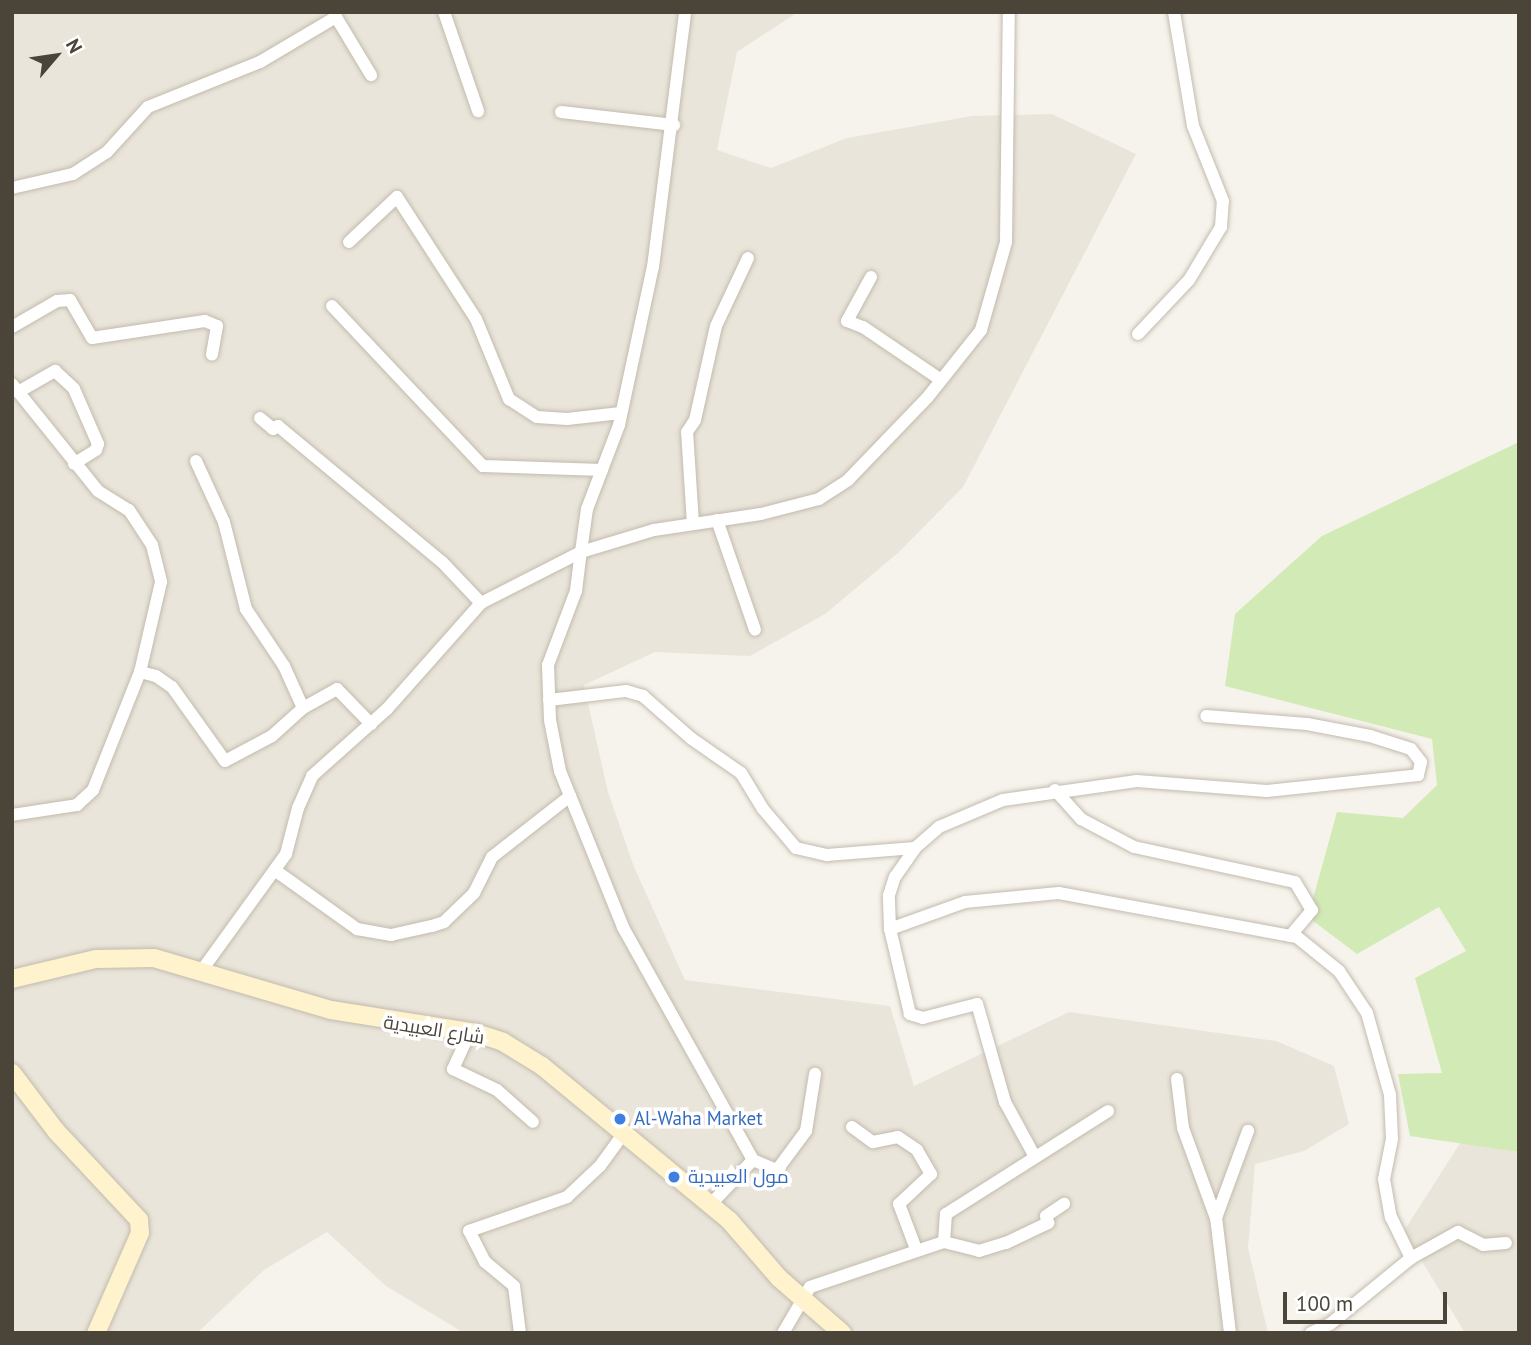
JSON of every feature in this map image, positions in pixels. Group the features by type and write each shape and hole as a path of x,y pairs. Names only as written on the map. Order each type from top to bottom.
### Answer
{"main road":[{"name":"شارع العبيدية","path":"12,979 121,957 154,958 331,1010 470,1032 503,1042 542,1066 622,1136 729,1220 802,1300 842,1333"},
{"path":"12,1073 56,1131 139,1220 140,1233 96,1333"}],"street":[{"path":"444,12 478,111"},
{"path":"685,12 674,125 653,267 621,413 587,509 576,591 548,665 554,745 570,796 640,965 753,1160 777,1170 806,1131 815,1074"},
{"path":"202,970 276,871 312,776 371,724 481,603 581,552 654,530 819,499 848,480 941,380 981,330 1006,242 1009,12"},
{"path":"1138,334 1189,280 1221,227 1223,201 1194,126 1174,12"},
{"path":"12,188 73,174 107,152 148,107 260,62 336,18 370,75"},
{"path":"561,112 674,125"},
{"path":"349,242 397,197 476,319 509,399 537,417 567,419 621,413"},
{"path":"693,524 687,432 695,420 716,326 748,258"},
{"path":"871,277 847,321 863,327 941,380"},
{"path":"12,327 57,301 70,300 92,338 205,321 217,326 212,355"},
{"path":"332,306 483,466 602,470"},
{"path":"12,815 77,805 93,790 141,673 155,623 161,582 159,565 129,510 99,491 74,464 15,388 55,371 74,388 98,444 96,450 74,464"},
{"path":"260,418 273,429 278,425 443,563 481,603"},
{"path":"197,461 224,522 246,609 284,666 303,708"},
{"path":"717,520 755,630"},
{"path":"141,673 156,676 172,687 225,761 262,743 303,708 337,689 371,724"},
{"path":"549,699 626,691 643,696 692,739 741,773 763,809 796,848 827,855 915,848"},
{"path":"1035,1157 1005,1102 982,1011 977,1004 923,1018 910,1014 890,929 889,895 915,848 939,827 976,808 1055,790 1137,781 1267,791 1418,775 1421,762 1410,749 1370,736 1307,724 1206,716"},
{"path":"1055,790 1081,819 1134,847 1296,882 1312,911 1290,936"},
{"path":"276,871 357,929 391,935 432,926 444,922 474,892 492,857 570,796"},
{"path":"890,929 965,902 1059,893 1290,936 1339,971 1367,1013 1390,1095 1392,1139 1384,1179 1391,1217 1411,1258"},
{"path":"470,1032 453,1069 497,1090 533,1122"},
{"path":"1177,1079 1183,1128 1216,1218 1217,1258 1230,1333"},
{"path":"944,1242 946,1214 1108,1111"},
{"path":"852,1127 873,1142 898,1137 917,1150 931,1174 899,1204 916,1249"},
{"path":"1216,1218 1248,1131"},
{"path":"520,1333 514,1286 485,1262 469,1231 567,1197 600,1167 622,1136"},
{"path":"709,1205 753,1160"},
{"path":"783,1333 810,1287 916,1249 944,1242 979,1251 1048,1223 1046,1216 1064,1204"},
{"path":"1311,1333 1330,1324 1411,1258 1458,1232 1483,1245 1506,1243"}],"shaded area":[{"path":"12,12 798,12 737,52 717,150 771,168 847,138 972,116 1052,114 1136,154 963,487 898,553 825,614 750,656 655,652 584,685 608,792 634,867 685,980 890,1006 914,1086 1069,1012 1276,1041 1334,1066 1349,1124 1304,1151 1255,1164 1248,1248 1268,1333 464,1333 386,1286 327,1232 264,1270 197,1333 12,1333"},
{"path":"1462,1140 1519,1152 1519,1333 1465,1333 1404,1231"}],"green space":[{"path":"1519,442 1519,1152 1410,1136 1398,1074 1442,1073 1415,978 1466,951 1439,907 1357,954 1308,917 1337,812 1403,818 1437,785 1432,739 1225,686 1235,614 1322,536"}],"place":[{"name":"Al-Waha Market","path":"620,1119"},
{"name":"مول العبيدية","path":"674,1177"}]}
